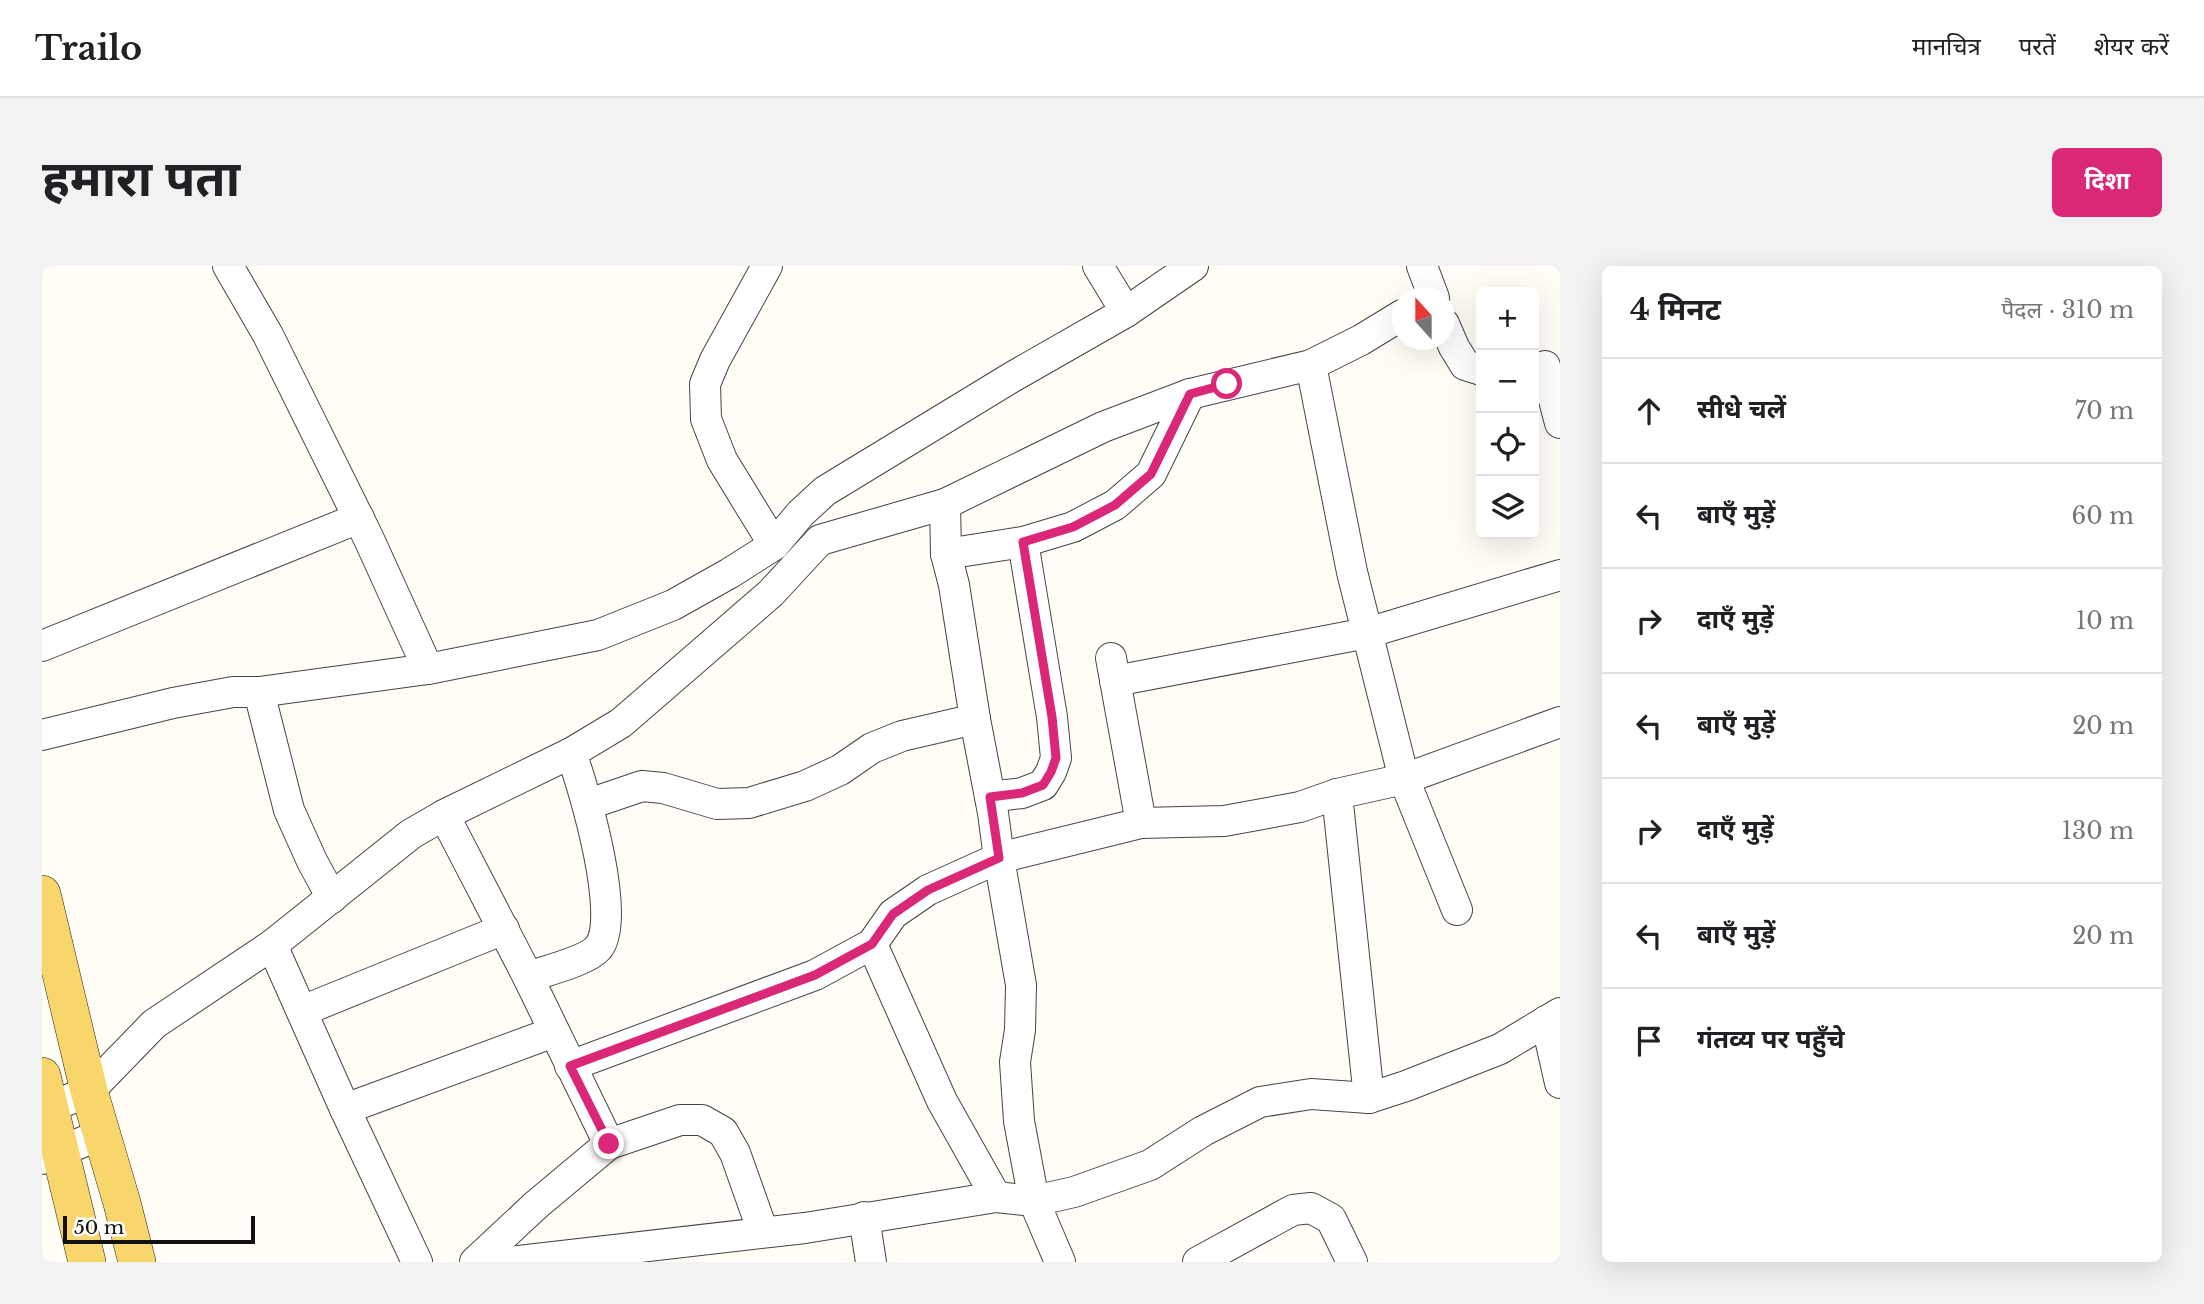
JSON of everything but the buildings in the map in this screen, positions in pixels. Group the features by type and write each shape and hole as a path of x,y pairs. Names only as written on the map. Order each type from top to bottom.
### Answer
{"main road":[{"path":"42,894 89,1091 136,1262"},
{"path":"45,1098 51,1155 88,1262"}],"street":[{"path":"228,266 268,335 359,518 428,668"},
{"path":"767,266 715,360 705,384 706,419 722,460 774,545"},
{"path":"1098,266 1126,312"},
{"path":"42,735 173,703 233,692 259,692 428,668 598,635 673,605 774,545 801,513 825,491 1014,376 1126,312 1193,266"},
{"path":"1422,266 1429,287"},
{"path":"45,1098 89,1091 154,1024 272,945 411,834 444,815 571,754 621,723 771,593 820,540 945,504 1103,426 1190,394 1311,365 1392,321"},
{"path":"1455,349 1465,365 1476,368"},
{"path":"1311,365 1352,572 1404,779 1457,910"},
{"path":"1546,365 1560,423"},
{"path":"946,554 1023,542 1073,527 1115,505 1151,474 1190,394"},
{"path":"945,504 946,554 954,585 1021,985 1016,1074 1019,1121 1034,1200 1060,1262"},
{"path":"801,513 820,540"},
{"path":"42,646 359,518"},
{"path":"990,797 1022,793 1043,785 1056,758 1052,717 1023,542"},
{"path":"1141,823 1113,669 1367,633 1560,575"},
{"path":"259,692 289,810 312,862 332,898"},
{"path":"589,804 642,786 663,788 717,804 749,803 805,786 840,769 872,748 892,740 975,719"},
{"path":"570,1066 815,975 872,944 893,914 928,890 999,858 1141,823 1224,821 1300,807 1337,794 1404,779 1560,722"},
{"path":"528,977 598,949 606,933 608,909 589,804 571,754"},
{"path":"1337,794 1369,1098"},
{"path":"444,815 504,929 609,1144"},
{"path":"302,1011 504,929"},
{"path":"872,944 942,1101 996,1197"},
{"path":"272,945 417,1262"},
{"path":"510,1262 763,1233 996,1197 1034,1200 1073,1192 1150,1165 1203,1131 1260,1102 1311,1094 1369,1098 1500,1049 1553,1017 1560,1083"},
{"path":"345,1109 554,1032"},
{"path":"475,1262 536,1205 609,1144 680,1120 702,1119 723,1132 734,1153 763,1233"},
{"path":"51,1155 102,1134"},
{"path":"1198,1262 1293,1210 1311,1208 1331,1219 1352,1262"},
{"path":"864,1217 871,1262"}],"route":[{"path":"609,1144 570,1066 815,975 872,944 893,914 928,890 999,858 990,797 1022,793 1043,785 1056,758 1052,717 1023,542 1073,527 1115,505 1151,474 1190,394 1227,384"}]}
